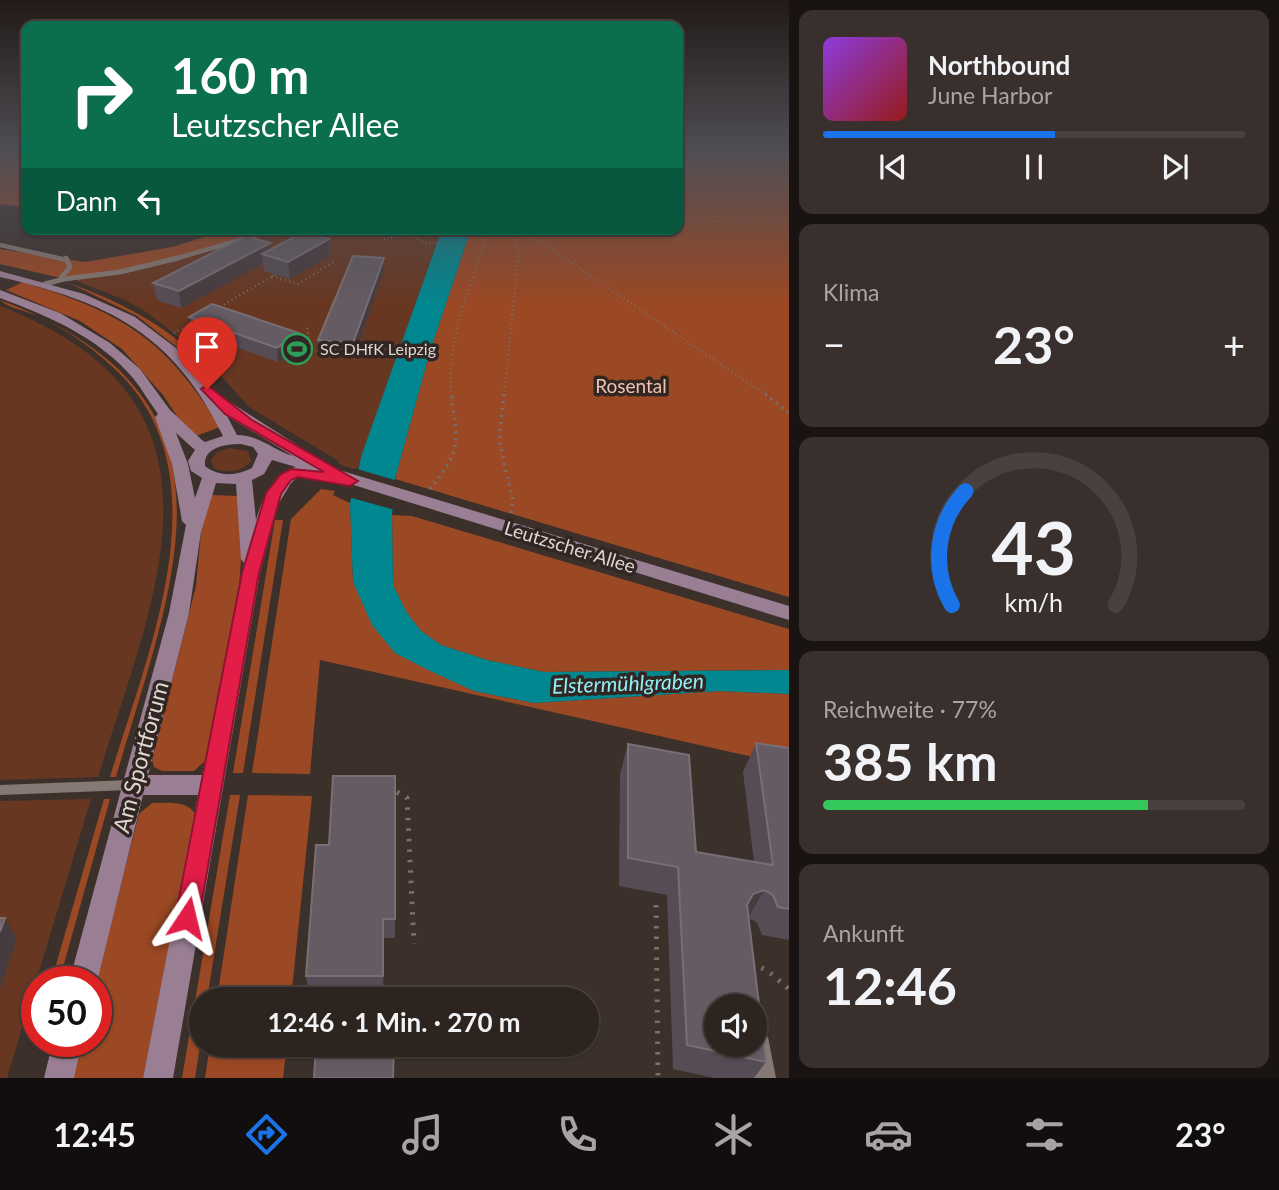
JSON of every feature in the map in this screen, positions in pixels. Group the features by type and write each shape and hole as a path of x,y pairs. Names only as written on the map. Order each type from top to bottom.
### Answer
{"main road":[{"path":"0,274 46,284 108,309 160,341 195,375 232,439"},
{"path":"0,288 19,278"},
{"name":"Am Sportforum","path":"0,294 48,311 114,351 137,374 180,431 204,449"},
{"name":"Leutzscher Allee","path":"195,375 230,411 314,463 350,481"},
{"name":"Am Sportforum","path":"156,401 180,464 192,532"},
{"path":"232,439 258,444 264,461 244,477 226,480 210,477 197,468 196,461 204,449 232,439"},
{"name":"Leutzscher Allee","path":"264,461 296,472 350,481"},
{"name":"Leutzscher Allee","path":"264,461 350,481 789,613"},
{"path":"158,1078 251,573 274,493 286,477 296,472"},
{"name":"Am Sportforum","path":"87,966 179,613 192,532 210,477"},
{"path":"244,477 251,573"},
{"path":"133,785 211,785"},
{"path":"59,1078 64,1057"}],"street":[{"path":"761,1057 763,1078"}],"lane":[{"path":"46,284 61,278 116,273 158,264 257,235"},
{"path":"0,245 65,258 70,267 61,278"},
{"path":"0,790 133,785"}],"path":[{"path":"683,221 789,222"},
{"path":"384,239 410,235 425,243 443,245"},
{"path":"421,502 449,467 458,443 449,378 456,330 486,235"},
{"path":"509,529 513,501 499,441 519,253 514,235"},
{"path":"529,235 751,383 789,413"},
{"path":"211,312 273,276 298,284 335,261"},
{"path":"160,341 201,318"},
{"path":"300,358 309,341 307,326"},
{"path":"389,786 407,798 414,944"},
{"path":"656,905 658,1078"},
{"path":"750,961 768,971 789,989"}],"shaded area":[{"name":"SC DHfK Leipzig","path":"257,235 440,235 357,470 339,464 337,460 249,407 203,356 146,312 125,300 74,280"},
{"path":"0,306 77,346 127,393 155,447 163,506 158,570 142,637 98,777 0,780"},
{"path":"229,448 248,451 251,461 234,471 214,468 211,460 217,452"},
{"path":"91,799 41,966 21,966 21,1032 7,1078 0,1078 0,801"}],"green space":[{"path":"21,203 21,206 0,204"},
{"name":"Rosental","path":"683,203 789,203 789,597 395,479 430,351 469,235 683,235"},
{"path":"126,235 178,235 155,237"},
{"path":"211,235 258,235 116,273 61,278 0,264 0,249 85,262 172,247"},
{"path":"23,282 88,305 138,332 180,371 220,427 196,436 185,428 163,395 122,349 80,321 6,290"},
{"path":"69,283 157,325 202,363 196,362 137,316"},
{"path":"20,310 38,316 74,336"},
{"path":"119,373 135,387 165,440 176,499 173,562 159,630 116,777 110,777 157,624 168,569 172,516 168,464 151,416"},
{"path":"321,489 335,491 333,495 350,503 353,582 395,653 474,691 534,703 719,691 789,694 789,765 320,660 310,774 252,773 291,519"},
{"path":"211,495 239,496 242,548 239,585 206,760 194,771 162,771 154,767 152,760 196,586 202,522"},
{"path":"392,515 412,516 789,629 789,670 544,672 487,660 441,645 421,631 407,614 393,585"},
{"path":"275,520 283,520 243,773 233,773"},
{"path":"230,795 240,795 209,987 197,987"},
{"path":"248,795 312,796 292,987 219,987"},
{"path":"104,799 110,799 63,966 56,966"},
{"path":"152,803 170,803 187,806 195,814 143,1078 72,1078 77,1057 112,1057 112,966 100,966 139,814"},
{"path":"189,1037 189,1057 198,1057 195,1078 182,1078"},
{"path":"208,1057 286,1057 283,1078 205,1078"}],"water":[{"name":"Elstermühlgraben","path":"440,235 469,235 430,351 395,479 392,515 393,585 407,613 421,631 441,645 487,660 544,672 789,670 789,694 719,691 534,703 474,691 395,653 372,625 353,582 350,503 362,454"}],"pier":[{"path":"354,468 398,481 395,510 348,497"}],"building":[{"path":"297,235 314,235 329,239 288,262 262,254"},
{"path":"246,236 270,243 179,291 153,283"},
{"path":"353,256 384,258 353,343 318,340"},
{"path":"212,304 299,333 277,348 189,317"},
{"path":"756,743 789,748 789,909 778,907 773,895 764,890 753,894 747,905 758,994 704,994 704,1049 687,1045 678,867 628,858 628,744 689,755 696,852 773,865"},
{"path":"333,776 395,776 395,919 383,919 383,976 306,976 316,845 329,845"},
{"path":"0,918 5,918 0,932"},
{"path":"315,1057 394,1057 393,1078 314,1078"},
{"path":"743,1057 765,1057 766,1062"}],"place":[{"name":"SC DHfK Leipzig","path":"297,349"}],"route":[{"path":"187,918 251,573 274,493 286,477 296,472 350,481 314,463 248,423 220,403 207,389"}]}
